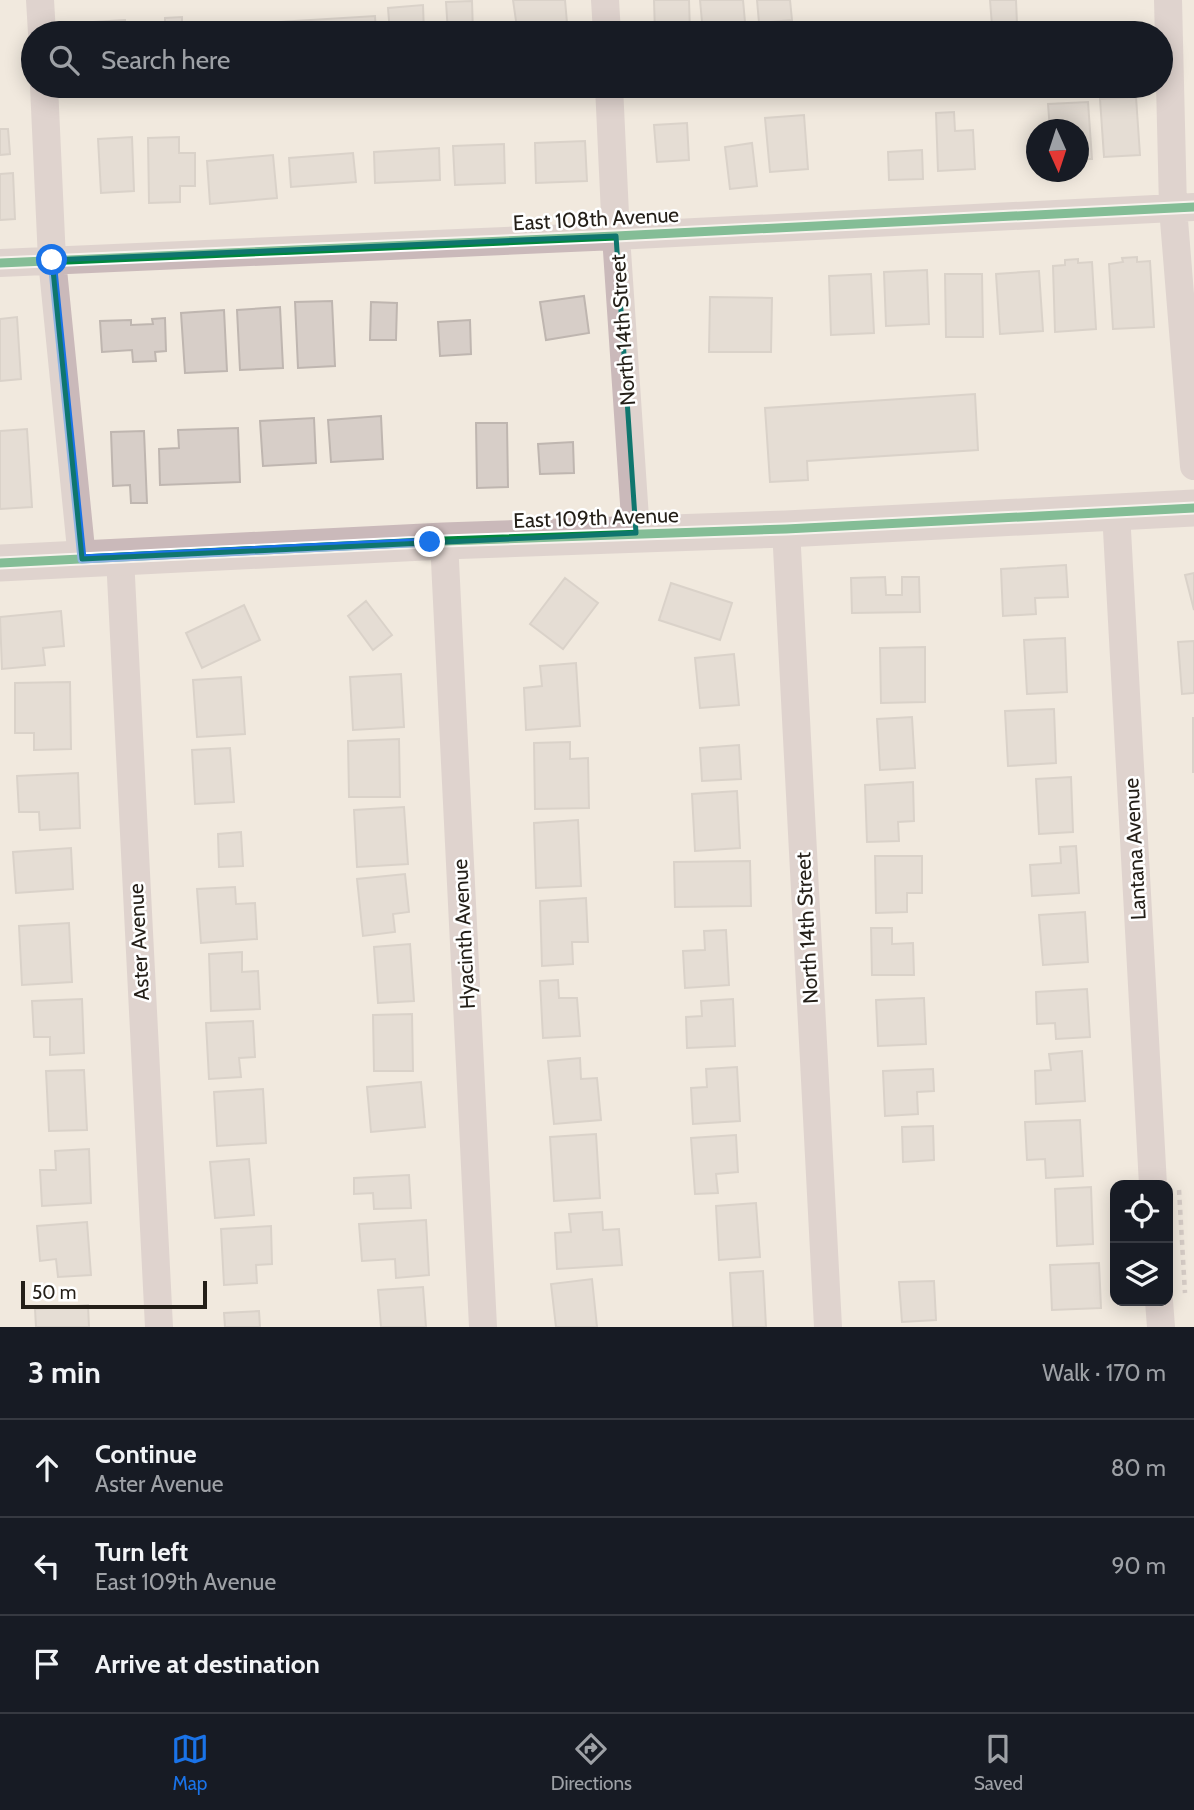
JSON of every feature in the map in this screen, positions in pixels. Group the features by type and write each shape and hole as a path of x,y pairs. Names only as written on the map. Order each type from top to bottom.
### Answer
{"street":[{"path":"40,0 41,21"},
{"path":"605,0 606,21"},
{"path":"1168,0 1170,21"},
{"path":"1173,69 1183,208 1194,466"},
{"path":"45,98 52,260 82,559"},
{"name":"North 14th Street","path":"610,98 636,533"},
{"name":"East 108th Avenue","path":"0,263 1183,208"},
{"name":"East 109th Avenue","path":"0,563 1194,508"},
{"name":"Lantana Avenue","path":"1116,512 1153,1180"},
{"name":"North 14th Street","path":"786,528 828,1327"},
{"name":"Hyacinth Avenue","path":"444,541 483,1327"},
{"name":"Aster Avenue","path":"120,557 159,1327"},
{"path":"1159,1306 1161,1327"}],"highlighted area":[{"path":"616,236 636,533 82,559 52,260"}],"building":[{"path":"513,0 565,0 567,21 516,21"},
{"path":"654,0 689,0 690,21 655,21"},
{"path":"700,0 743,0 745,21 702,21"},
{"path":"757,0 790,0 792,20 759,21"},
{"path":"990,0 1016,0 1017,21 992,21"},
{"path":"472,1 473,21 447,21 446,2"},
{"path":"423,5 424,21 389,21 388,8"},
{"path":"375,16 375,21 295,21"},
{"path":"182,17 182,21 165,21 165,18"},
{"path":"1136,98 1140,155 1104,157 1100,99"},
{"path":"1088,102 1092,159 1089,159 1089,119 1049,119 1048,104"},
{"path":"954,112 955,131 973,130 975,169 938,171 936,113"},
{"path":"804,115 808,169 770,172 765,118"},
{"path":"687,123 689,160 657,162 654,125"},
{"path":"0,129 8,129 10,154 0,155"},
{"path":"132,137 134,191 101,193 98,139"},
{"path":"179,137 179,153 195,153 195,186 180,186 180,202 149,203 148,138"},
{"path":"585,141 587,181 536,183 535,143"},
{"path":"752,143 757,186 730,189 725,147"},
{"path":"504,144 505,183 455,185 453,146"},
{"path":"439,148 440,180 375,183 374,152"},
{"path":"922,150 923,179 889,180 888,152"},
{"path":"353,153 356,182 291,187 289,158"},
{"path":"273,155 277,198 210,204 207,161"},
{"path":"13,173 15,219 0,220 0,174"},
{"path":"1137,257 1137,262 1150,261 1154,327 1113,329 1109,264 1123,262 1122,258"},
{"path":"1078,259 1078,263 1092,262 1096,329 1055,332 1053,266 1065,265 1065,260"},
{"path":"927,270 929,324 886,326 884,272"},
{"path":"1039,271 1043,331 1000,334 996,274"},
{"path":"871,274 874,333 831,335 829,276"},
{"path":"945,274 982,274 983,337 946,337"},
{"path":"584,296 589,333 546,340 540,302"},
{"path":"710,297 772,298 771,352 709,352"},
{"path":"332,301 335,366 298,368 295,302"},
{"path":"371,302 397,303 396,340 370,340"},
{"path":"280,307 283,368 240,370 237,310"},
{"path":"224,310 227,371 185,373 181,313"},
{"path":"17,317 21,379 0,381 0,319"},
{"path":"165,318 166,351 155,352 156,361 133,362 132,350 102,352 100,321 131,320 131,325 153,324 152,319"},
{"path":"470,320 471,354 440,356 438,322"},
{"path":"975,394 978,450 807,461 808,480 770,482 765,408"},
{"path":"381,416 383,459 331,462 328,420"},
{"path":"314,418 316,463 263,466 260,421"},
{"path":"476,423 507,423 508,487 477,488"},
{"path":"238,428 240,482 160,485 159,449 179,448 178,430"},
{"path":"27,429 32,507 0,509 0,431"},
{"path":"144,431 147,503 131,503 130,485 113,486 111,432"},
{"path":"573,442 574,473 540,474 538,444"},
{"path":"1066,565 1068,597 1035,598 1036,614 1003,616 1001,569"},
{"path":"1194,573 1194,610 1185,575"},
{"path":"885,577 886,595 902,595 902,577 919,577 920,612 852,613 851,578"},
{"path":"565,578 598,603 563,649 530,624"},
{"path":"671,583 732,603 720,640 659,620"},
{"path":"366,601 392,635 373,650 348,616"},
{"path":"244,605 260,640 202,668 186,633"},
{"path":"61,611 64,646 43,648 45,665 2,669 0,617"},
{"path":"1065,638 1067,692 1027,694 1024,640"},
{"path":"1194,641 1194,693 1182,694 1178,642"},
{"path":"925,647 925,702 881,703 880,648"},
{"path":"734,654 739,705 700,708 695,658"},
{"path":"576,663 580,726 526,730 524,688 542,686 540,666"},
{"path":"401,674 404,727 353,730 350,677"},
{"path":"241,677 245,734 197,737 193,680"},
{"path":"70,682 71,749 34,750 34,733 15,733 15,683"},
{"path":"1054,709 1056,763 1008,766 1005,711"},
{"path":"912,717 915,768 880,770 877,719"},
{"path":"1194,718 1194,772 1193,772"},
{"path":"399,739 400,797 349,797 348,741"},
{"path":"570,742 570,759 588,758 589,808 535,809 534,743"},
{"path":"739,745 741,779 702,781 700,748"},
{"path":"230,748 234,802 195,804 192,750"},
{"path":"78,773 80,828 40,830 39,812 19,812 17,776"},
{"path":"1071,777 1073,832 1039,834 1036,779"},
{"path":"913,782 914,821 898,822 899,841 867,842 865,785"},
{"path":"737,791 740,848 695,851 692,794"},
{"path":"404,807 408,864 357,867 354,810"},
{"path":"578,820 581,886 536,888 534,823"},
{"path":"241,832 243,866 219,867 218,834"},
{"path":"1076,846 1079,893 1032,896 1030,865 1061,863 1060,847"},
{"path":"71,848 73,889 16,893 13,852"},
{"path":"875,856 922,856 922,893 907,893 907,912 876,913"},
{"path":"750,861 751,906 675,907 674,862"},
{"path":"405,874 409,912 393,914 395,932 363,936 357,879"},
{"path":"235,887 236,904 255,903 257,939 201,943 197,889"},
{"path":"586,898 588,942 572,942 573,964 542,966 540,901"},
{"path":"1085,912 1088,962 1043,965 1039,915"},
{"path":"69,923 72,982 22,985 19,926"},
{"path":"871,928 892,928 892,944 913,943 914,975 872,975"},
{"path":"726,930 729,985 685,988 683,951 705,950 704,931"},
{"path":"410,944 414,1001 378,1003 374,947"},
{"path":"242,952 242,972 258,971 260,1009 211,1011 209,954"},
{"path":"558,980 559,998 577,998 580,1036 543,1038 540,981"},
{"path":"1087,989 1090,1037 1056,1039 1055,1023 1037,1024 1036,992"},
{"path":"924,998 926,1044 878,1046 876,1000"},
{"path":"82,999 84,1053 50,1055 50,1037 34,1037 32,1001"},
{"path":"733,999 735,1046 687,1048 686,1017 702,1016 701,1001"},
{"path":"412,1014 413,1071 374,1071 373,1015"},
{"path":"253,1021 255,1057 239,1058 241,1077 209,1079 206,1023"},
{"path":"1082,1051 1085,1101 1036,1104 1035,1071 1051,1070 1049,1054"},
{"path":"580,1058 581,1079 597,1078 601,1120 554,1124 548,1061"},
{"path":"737,1067 740,1121 693,1124 691,1088 707,1087 706,1069"},
{"path":"933,1069 934,1091 917,1092 918,1114 885,1116 883,1071"},
{"path":"84,1070 87,1130 49,1131 46,1071"},
{"path":"421,1082 425,1127 371,1132 367,1087"},
{"path":"263,1089 266,1143 217,1146 214,1092"},
{"path":"1080,1120 1083,1176 1046,1178 1045,1159 1027,1160 1025,1122"},
{"path":"933,1126 934,1160 903,1162 902,1127"},
{"path":"596,1134 600,1198 554,1201 550,1137"},
{"path":"736,1135 738,1172 716,1174 718,1193 695,1194 691,1138"},
{"path":"89,1149 91,1203 42,1206 40,1170 56,1170 55,1151"},
{"path":"249,1159 254,1215 215,1218 210,1162"},
{"path":"409,1175 411,1208 374,1209 373,1193 354,1194 354,1178"},
{"path":"1091,1187 1093,1244 1057,1246 1055,1189"},
{"path":"756,1203 760,1257 719,1260 716,1206"},
{"path":"602,1212 603,1230 619,1229 622,1265 557,1269 555,1233 571,1232 569,1214"},
{"path":"426,1220 429,1275 396,1278 395,1259 362,1261 359,1224"},
{"path":"87,1222 91,1275 58,1277 56,1259 40,1261 37,1226"},
{"path":"271,1226 272,1264 256,1265 257,1283 224,1285 221,1229"},
{"path":"1099,1263 1101,1308 1052,1310 1050,1265"},
{"path":"763,1271 766,1327 733,1327 730,1273"},
{"path":"592,1279 597,1327 556,1327 551,1284"},
{"path":"934,1281 936,1320 902,1322 899,1282"},
{"path":"423,1287 426,1327 381,1327 378,1290"},
{"path":"88,1305 89,1327 36,1327 35,1309"},
{"path":"259,1311 260,1327 225,1327 224,1313"}],"cycle path":[{"path":"0,263 1194,207"},
{"path":"0,563 444,541 786,529 1194,508"}],"route":[{"path":"52,260 82,559 430,542"}]}
